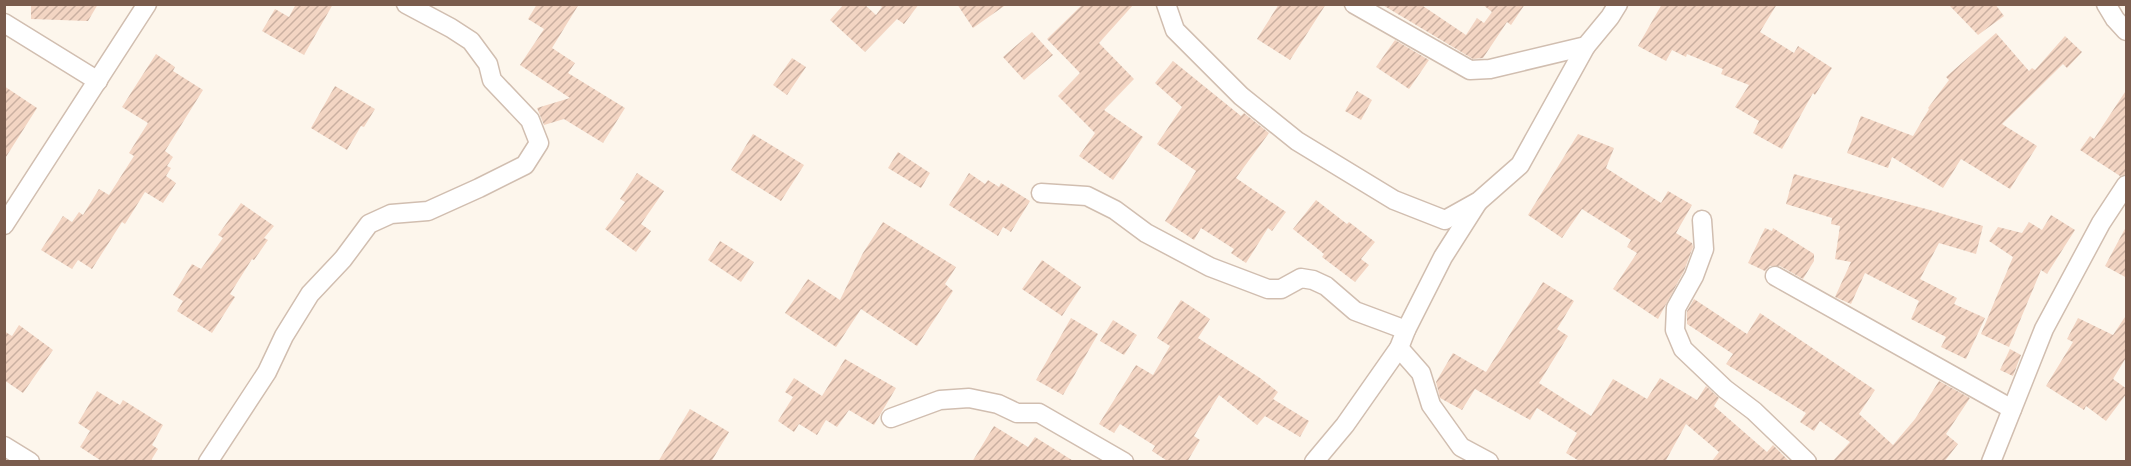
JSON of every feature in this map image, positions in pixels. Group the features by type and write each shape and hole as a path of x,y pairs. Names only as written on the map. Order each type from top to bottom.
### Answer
{"street":[{"path":"6,220 147,4"},
{"path":"208,462 267,372 284,336 310,294 343,259 369,224 391,214 428,211 479,188 525,165 539,143 530,120 492,80 488,64 471,41 406,4"},
{"path":"1166,4 1175,30 1241,96 1297,141 1394,200 1445,220 1479,201 1520,165 1587,46 1618,4"},
{"path":"1354,4 1470,70 1490,69 1587,46"},
{"path":"2106,4 2115,19 2127,31"},
{"path":"4,23 98,81"},
{"path":"1991,462 2044,329 2101,223 2127,185"},
{"path":"1041,193 1087,196 1115,210 1146,233 1210,267 1268,289 1281,289 1301,278 1313,280 1326,286 1355,311 1406,330"},
{"path":"1314,462 1345,425 1400,348 1406,330 1443,257 1479,201"},
{"path":"1702,220 1704,249 1694,276 1676,308 1675,330 1683,349 1725,389 1754,411 1807,462"},
{"path":"1775,276 2012,409"},
{"path":"1400,348 1421,372 1431,405 1461,447 1490,462"},
{"path":"891,418 940,400 969,398 998,404 1017,413 1039,414 1124,462"},
{"path":"4,446 30,462"}],"building":[{"path":"31,4 98,4 88,21 31,19"},
{"path":"296,4 333,4 304,55 262,31 275,9 289,17"},
{"path":"537,4 579,4 552,48 575,63 568,73 625,108 603,143 564,119 544,125 537,108 570,98 520,65 544,29 528,19"},
{"path":"844,4 864,4 876,15 882,7 879,4 919,4 904,24 897,19 865,52 830,20"},
{"path":"957,4 1007,4 973,28"},
{"path":"1083,4 1134,4 1099,43 1134,79 1104,110 1143,137 1113,180 1079,156 1095,133 1058,96 1080,73 1047,39"},
{"path":"1279,4 1326,4 1290,60 1257,39"},
{"path":"1381,4 1420,4 1466,35 1477,18 1484,23 1492,12 1482,4 1525,4 1511,25 1507,22 1483,58 1473,59"},
{"path":"1662,4 1777,4 1760,32 1794,53 1798,46 1832,68 1815,95 1813,93 1782,149 1753,133 1759,121 1735,107 1749,85 1721,74 1723,69 1687,54 1686,57 1672,50 1666,61 1638,46"},
{"path":"1948,4 1995,4 2004,16 1978,35"},
{"path":"1032,32 1053,55 1024,80 1003,57"},
{"path":"1996,33 2029,71 2032,68 2035,70 2065,36 2082,52 2067,68 2063,64 2002,124 2037,146 2010,189 1961,159 1943,188 1892,157 1888,168 1847,153 1861,116 1913,136 1928,108 1949,80 1946,77"},
{"path":"1395,40 1429,60 1409,89 1376,67"},
{"path":"156,54 175,67 173,71 203,90 165,151 173,157 167,166 171,168 166,176 176,183 163,203 145,192 125,224 122,222 92,269 78,260 72,269 41,250 63,216 72,222 79,212 83,215 99,189 109,195 134,156 129,153 148,123 122,107"},
{"path":"792,58 806,67 787,95 773,85"},
{"path":"1173,61 1241,116 1244,113 1269,133 1236,178 1286,212 1272,231 1268,228 1246,263 1231,253 1234,249 1201,228 1194,240 1165,221 1196,171 1157,144 1182,107 1155,83"},
{"path":"4,86 37,108 4,160"},
{"path":"335,86 375,109 364,127 361,126 347,150 311,128"},
{"path":"2127,89 2127,174 2120,176 2080,150 2090,136 2094,139"},
{"path":"1357,91 1372,100 1361,120 1345,111"},
{"path":"753,134 804,165 781,201 731,170"},
{"path":"1578,134 1614,148 1606,168 1661,203 1668,191 1692,205 1676,233 1692,243 1693,247 1684,271 1658,319 1613,289 1637,253 1627,247 1631,240 1582,209 1562,238 1528,215"},
{"path":"898,152 930,173 921,188 888,168"},
{"path":"637,173 664,191 641,224 651,231 636,252 605,229 625,202 620,199"},
{"path":"969,173 985,184 988,180 999,187 1001,183 1030,201 1011,232 1003,227 998,236 949,205"},
{"path":"1794,174 1983,226 1976,254 1939,243 1920,279 1957,298 1954,304 1985,318 1966,359 1941,347 1946,337 1911,319 1919,301 1865,273 1851,304 1835,297 1851,262 1835,259 1840,226 1831,224 1832,218 1786,204"},
{"path":"1316,200 1375,242 1361,259 1369,265 1355,282 1322,257 1324,254 1293,229"},
{"path":"241,203 274,226 264,238 268,240 254,260 252,259 230,294 235,297 212,333 177,311 183,301 173,295 192,264 201,269 223,238 218,235"},
{"path":"2051,215 2075,230 2047,274 2041,270 2009,347 1981,334 2013,257 1989,241 1998,227 2022,233 2029,222 2042,230"},
{"path":"883,222 956,267 945,284 953,291 917,346 861,309 836,347 785,313 808,279 840,300 863,253"},
{"path":"2127,225 2127,278 2105,266"},
{"path":"1765,228 1772,231 1773,228 1814,254 1814,261 1803,279 1780,266 1770,266 1765,271 1748,263"},
{"path":"720,241 754,262 741,282 708,260"},
{"path":"1042,260 1081,287 1062,316 1022,289"},
{"path":"1543,282 1574,301 1557,329 1568,336 1539,383 1591,416 1613,379 1647,399 1660,378 1697,400 1706,386 1719,398 1714,406 1767,452 1773,445 1790,462 1711,462 1719,452 1686,424 1665,462 1581,462 1566,453 1577,433 1537,408 1530,420 1475,389 1462,410 1440,398 1436,382 1453,353 1486,372"},
{"path":"1694,299 1747,334 1760,313 1875,390 1859,414 1893,445 1915,419 1939,381 1970,398 1946,434 1958,444 1944,462 1832,462 1850,442 1820,421 1814,431 1800,422 1806,413 1726,364 1733,354 1687,324 1687,311"},
{"path":"1181,300 1210,319 1198,338 1260,378 1278,392 1273,399 1309,421 1300,437 1265,416 1257,425 1219,395 1194,436 1200,440 1187,462 1169,462 1152,451 1155,446 1120,424 1114,433 1099,424 1136,365 1153,375 1170,346 1157,338"},
{"path":"2127,314 2127,356 2113,379 2127,389 2127,393 2106,421 2086,406 2084,410 2046,386 2073,342 2067,339 2078,318 2113,335"},
{"path":"1071,318 1098,334 1063,395 1036,380"},
{"path":"1113,320 1137,335 1124,355 1100,341"},
{"path":"19,325 53,350 23,393 4,380 4,331 12,336"},
{"path":"2010,349 2021,355 2013,376 2000,370"},
{"path":"845,359 896,388 874,425 849,410 837,427 826,420 817,435 799,424 794,432 778,421 793,397 785,392 794,378 822,396"},
{"path":"97,391 120,405 123,400 163,425 152,445 158,449 150,462 103,462 80,447 90,431 78,423"},
{"path":"690,409 729,432 711,462 658,462"},
{"path":"994,426 1028,447 1035,437 1075,462 972,462"}]}
